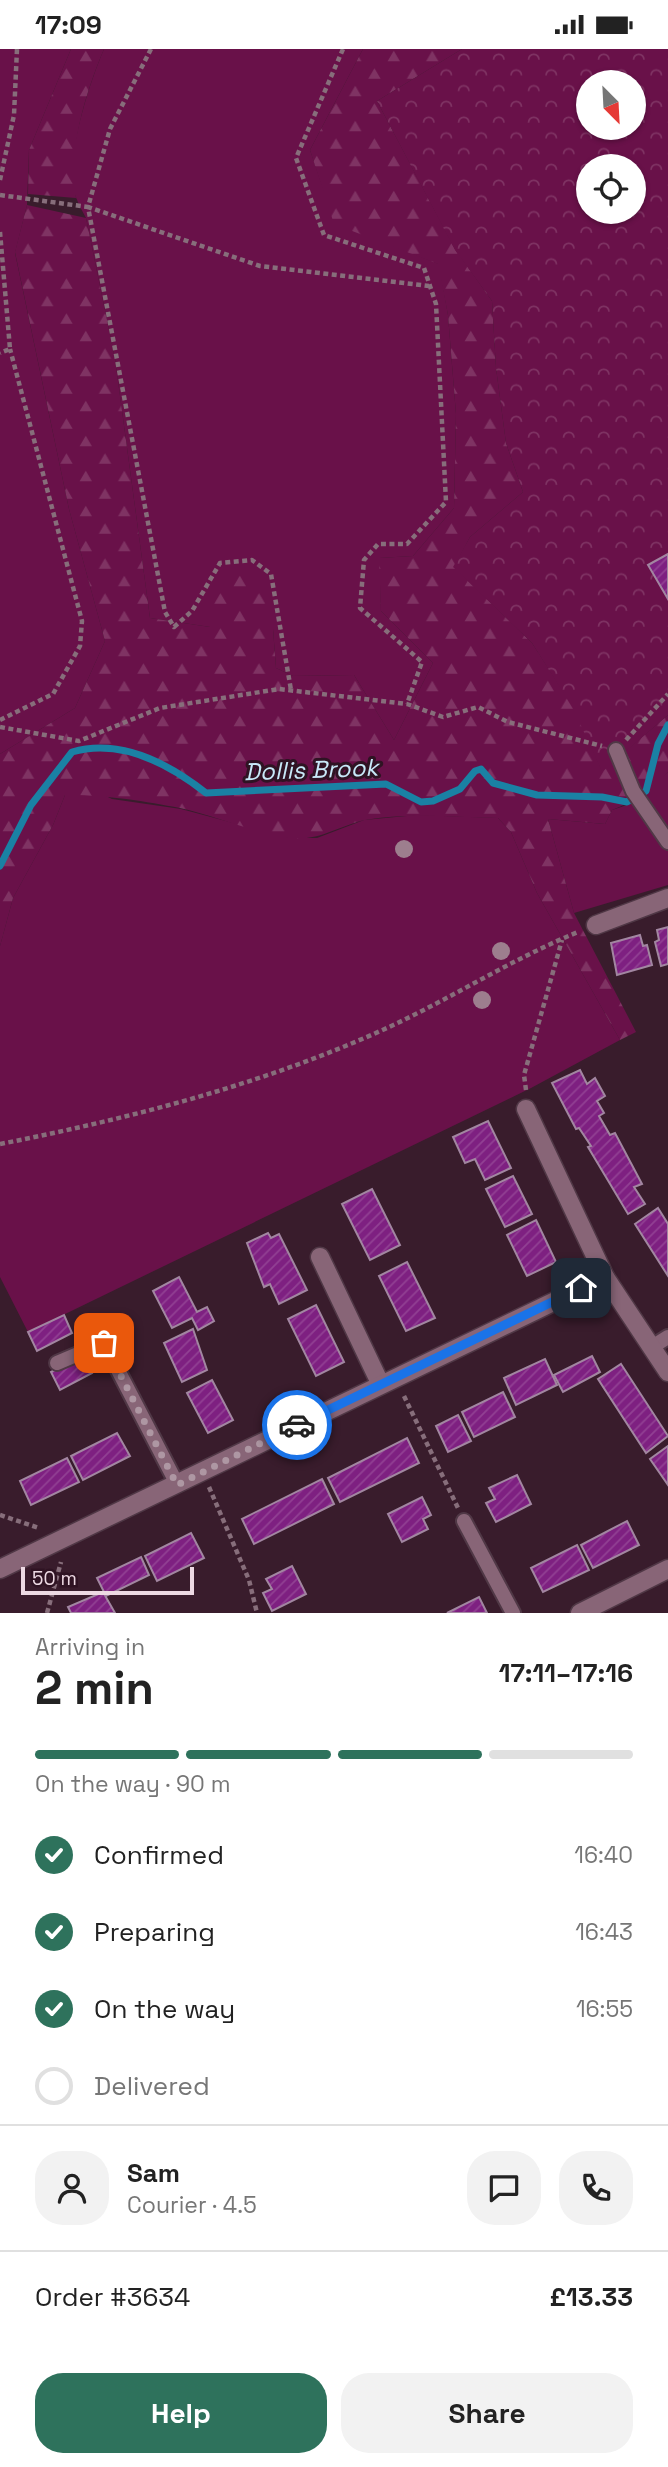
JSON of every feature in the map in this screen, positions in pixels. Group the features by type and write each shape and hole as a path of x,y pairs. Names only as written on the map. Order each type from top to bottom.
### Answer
{"street":[{"path":"596,925 668,898"},
{"path":"526,1109 605,1277 668,1372"},
{"path":"320,1257 388,1379"},
{"path":"0,1569 177,1485 388,1379 605,1277"},
{"path":"580,1613 668,1569"}],"lane":[{"path":"616,750 637,797 668,842"},
{"path":"652,1347 668,1337"},
{"path":"57,1363 104,1343 177,1485"},
{"path":"464,1521 513,1613"}],"path":[{"path":"0,180 13,115 17,49"},
{"path":"151,49 110,129 88,207 165,612 174,627 192,611 220,563 252,560 271,574 291,690"},
{"path":"343,49 296,157 324,235 424,268 436,304 446,502 407,544 378,544 364,560 360,608 422,662 407,704"},
{"path":"0,195 88,207 260,265 429,286"},
{"path":"0,232 10,349 82,621 80,646 53,694 0,720"},
{"path":"0,353 10,349"},
{"path":"0,727 79,741 160,708 279,689 407,704 443,717 478,707 508,722 616,750 668,694"},
{"path":"0,1144 110,1122 251,1081 386,1028 562,939 596,925"},
{"path":"526,1109 524,1075 562,939"},
{"path":"388,1379 464,1521"},
{"path":"201,1473 214,1494 249,1580 257,1613"},
{"path":"0,1514 50,1531 61,1540 62,1565 47,1613"}],"green space":[{"path":"0,49 71,49 29,150 27,205 15,253 69,509 105,641 75,708 0,754"},
{"path":"71,49 104,49 90,84 76,141 76,198 28,194 29,150"},
{"path":"104,49 363,49 310,150 335,223 439,264 448,315 456,414 454,508 413,556 380,558 381,611 433,663 394,740 354,675 293,676 276,668 273,629 210,627 150,618 115,359 86,218 72,183 78,129"},
{"path":"363,49 462,49 377,101 455,249 492,301 496,368 506,443 523,492 470,537 454,567 532,643 575,710 602,771 668,715 668,772 655,784 635,799 612,810 605,824 548,819 574,913 636,1032 620,1040 537,893 511,832 498,818 382,818 365,820 318,836 299,839 274,835 167,805 107,797 65,795 53,825 13,898 0,946 0,754 75,708 105,641 69,509 15,252 27,205 86,218 115,359 150,618 210,627 219,574 255,569 273,629 276,668 293,676 354,675 394,740 433,663 381,611 379,558 413,556 454,508 456,414 448,315 438,264 334,224 310,150"},
{"path":"462,49 668,49 668,715 602,772 574,710 532,643 453,567 470,537 523,492 506,443 496,368 492,301 455,250 377,101"},
{"path":"668,772 668,885 574,913 548,819 605,824 612,810 630,804"},
{"path":"100,793 112,799 181,809 290,838 317,838 364,820 417,815 498,818 511,832 537,893 620,1040 531,1088 28,1332 0,1277 0,946 13,898 53,825 65,795"}],"building":[{"path":"668,554 668,599 648,565"},
{"path":"668,927 668,964 661,966 655,942 659,940 657,930"},
{"path":"640,935 643,946 647,945 652,965 617,975 611,943"},
{"path":"580,1070 587,1084 595,1078 605,1096 597,1101 604,1113 599,1116 610,1135 615,1133 642,1184 634,1187 645,1204 628,1214 588,1147 591,1146 579,1128 576,1129 552,1083"},
{"path":"488,1121 511,1168 485,1180 475,1159 465,1163 453,1137"},
{"path":"513,1176 532,1214 505,1227 486,1189"},
{"path":"372,1189 400,1245 370,1260 342,1204"},
{"path":"658,1208 668,1224 668,1276 635,1224"},
{"path":"536,1220 556,1262 527,1276 507,1235"},
{"path":"268,1233 271,1238 279,1234 307,1290 279,1304 270,1284 264,1287 247,1243"},
{"path":"407,1262 435,1318 406,1331 379,1276"},
{"path":"179,1277 197,1312 207,1307 214,1321 198,1330 192,1318 172,1328 153,1291"},
{"path":"316,1305 344,1362 316,1376 288,1319"},
{"path":"64,1315 72,1333 37,1351 28,1332"},
{"path":"193,1329 207,1370 182,1382 164,1343"},
{"path":"83,1355 92,1373 60,1390 51,1372"},
{"path":"592,1356 600,1372 563,1392 554,1375"},
{"path":"545,1359 557,1385 516,1405 504,1378"},
{"path":"621,1364 668,1436 646,1453 598,1379"},
{"path":"212,1380 233,1420 208,1433 187,1393"},
{"path":"503,1392 515,1417 474,1437 462,1412"},
{"path":"458,1415 471,1441 448,1452 436,1426"},
{"path":"117,1433 130,1456 83,1480 71,1456"},
{"path":"407,1438 419,1463 340,1502 328,1478"},
{"path":"668,1446 668,1485 650,1459"},
{"path":"67,1458 79,1482 31,1505 20,1481"},
{"path":"517,1475 531,1504 496,1522 486,1503 495,1499 489,1488"},
{"path":"322,1479 334,1504 254,1544 242,1519"},
{"path":"422,1497 431,1515 423,1519 428,1529 402,1542 388,1514"},
{"path":"627,1521 639,1545 593,1568 581,1545"},
{"path":"191,1533 204,1558 157,1581 145,1556"},
{"path":"577,1545 589,1570 543,1592 531,1568"},
{"path":"141,1557 149,1575 106,1596 97,1578"},
{"path":"292,1566 306,1594 272,1611 263,1593 272,1589 266,1579"},
{"path":"103,1592 115,1613 71,1613 68,1607"},
{"path":"479,1597 487,1613 447,1613"}],"waterway":[{"name":"Dollis Brook","path":"0,866 31,805 72,752 108,748 143,756 176,772 206,793 386,784 421,802 433,801 460,789 475,771 481,769 493,783 537,795 602,797 627,802 646,791 658,744 668,725"}],"way so far":[{"path":"104,1343 177,1485 297,1425"}],"route":[{"path":"297,1425 581,1288"}]}
